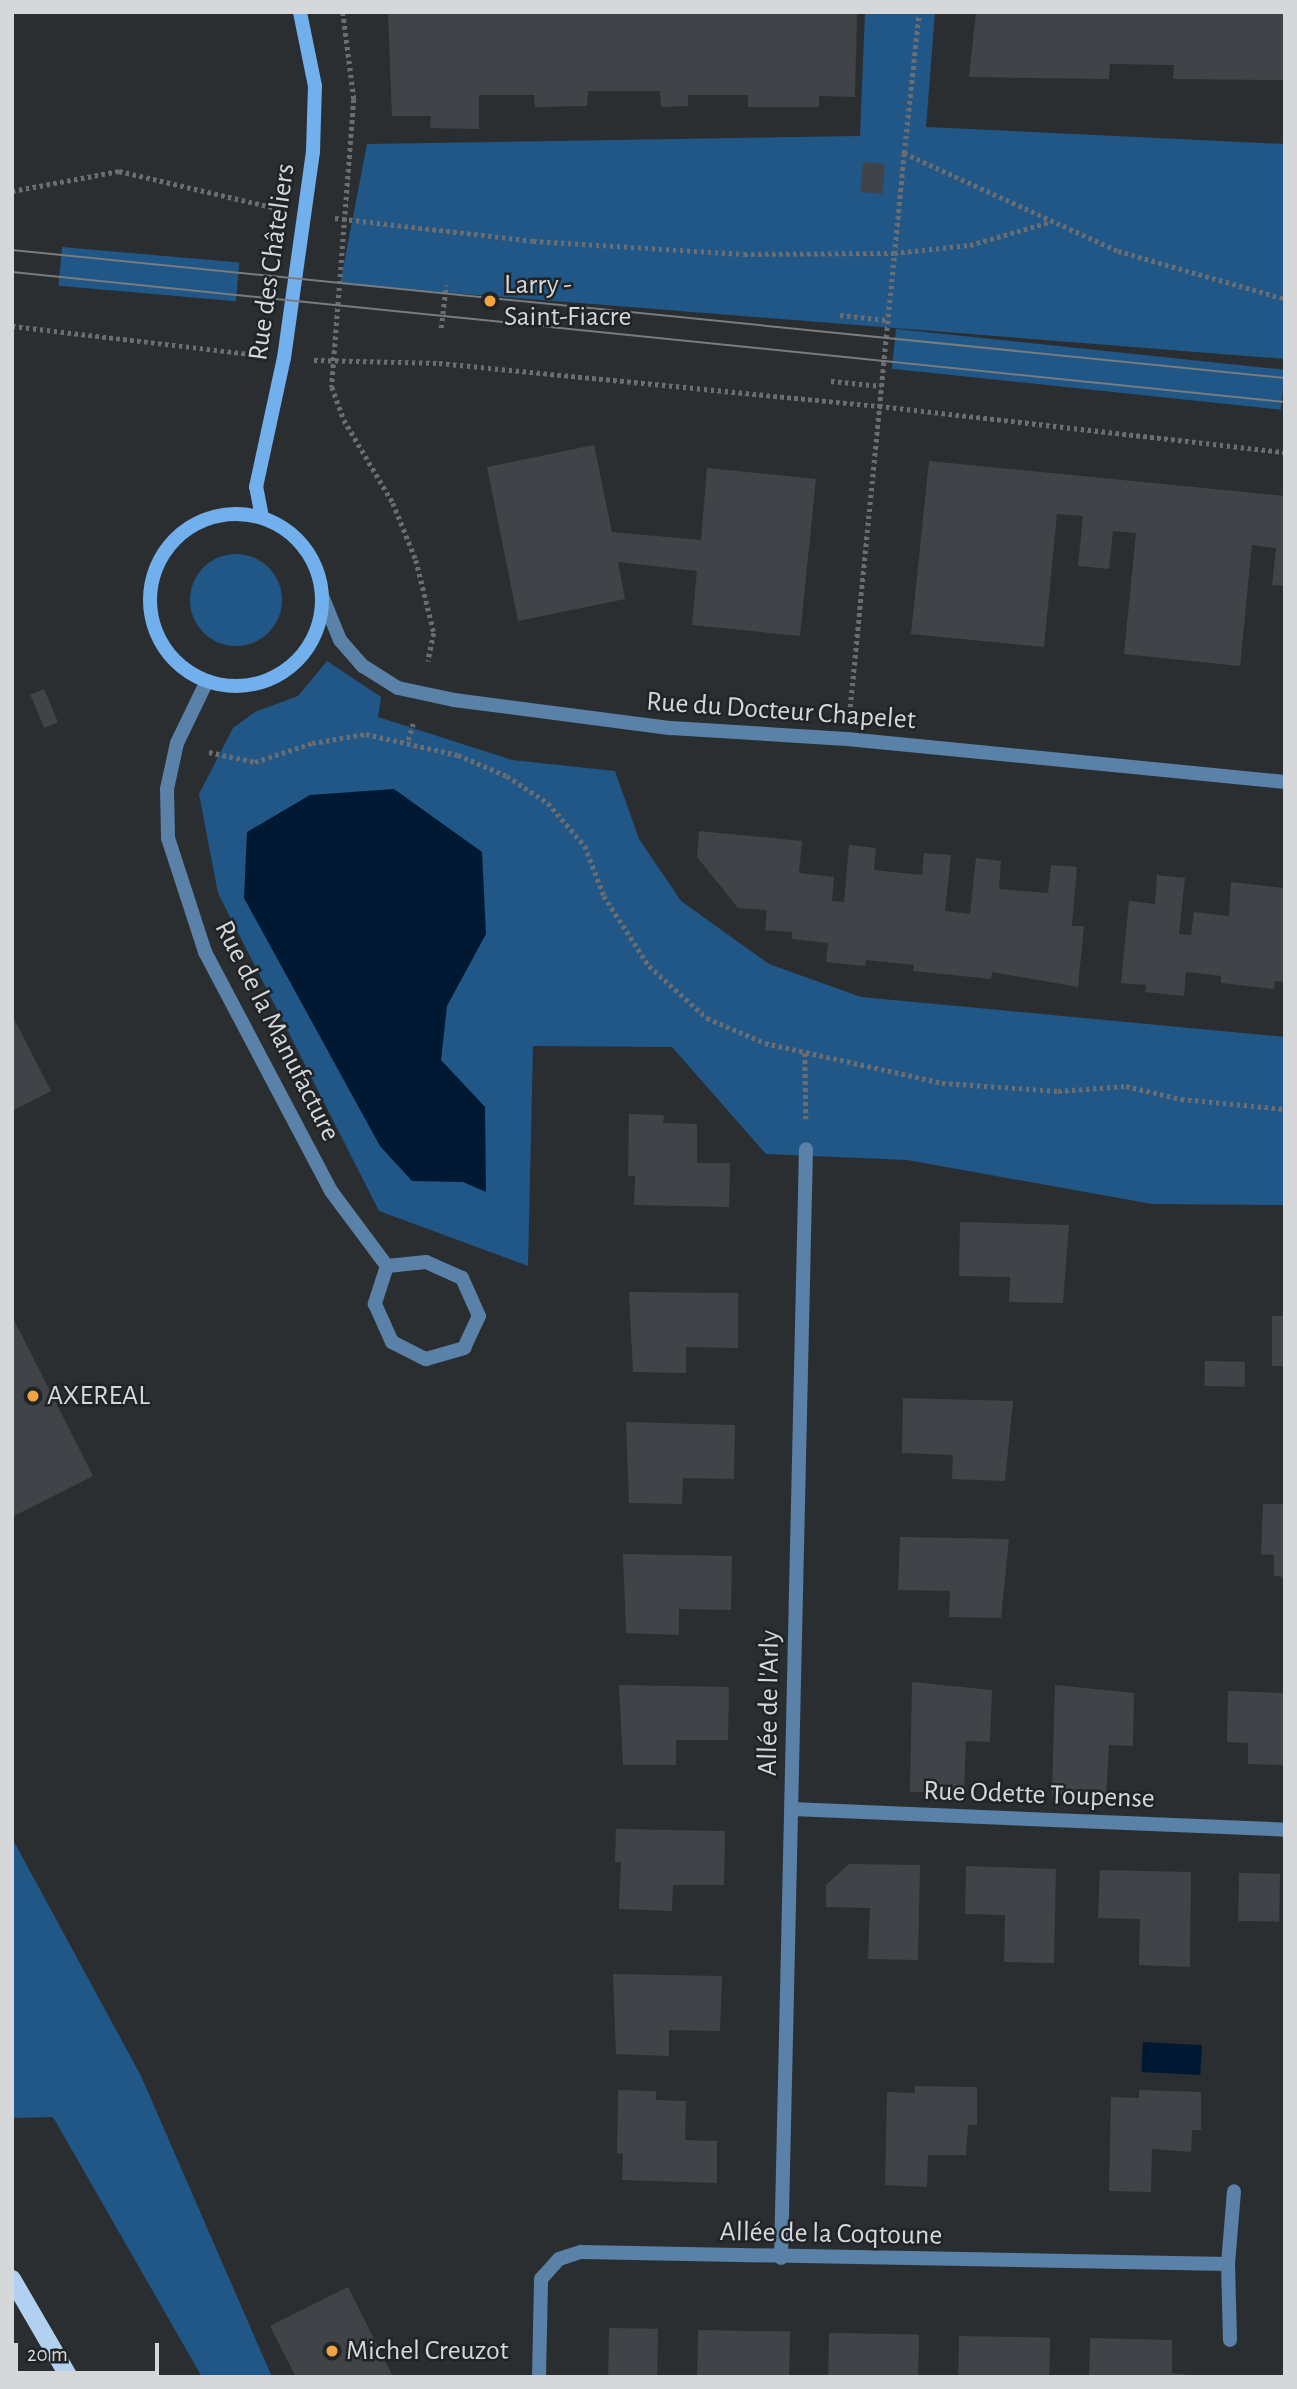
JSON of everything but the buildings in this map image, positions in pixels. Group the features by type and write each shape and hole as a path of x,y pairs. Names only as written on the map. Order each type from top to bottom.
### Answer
{"main road":[{"path":"12,2279 69,2377"}],"street":[{"name":"Rue des Châteliers","path":"262,517 256,487 284,358 304,215 315,86 300,12"},
{"path":"235,513 262,517 286,529 305,547 317,569 322,596 319,624 307,649 288,669 262,681 235,686 207,681 177,661 156,632 150,608 158,564 183,531 207,518 235,513"},
{"name":"Rue du Docteur Chapelet","path":"322,596 341,640 363,666 398,688 525,712 657,727 847,739 1285,782"},
{"name":"Rue de la Manufacture","path":"207,681 177,743 167,789 169,838 211,964 331,1191 387,1266"},
{"name":"Allée de l'Arly","path":"781,2258 806,1149"},
{"path":"426,1262 462,1278 479,1316 464,1349 426,1359 391,1342 376,1304 387,1266 426,1262"},
{"name":"Rue Odette Toupense","path":"792,1809 1285,1830"},
{"path":"1230,2340 1227,2264 1234,2192"},
{"name":"Allée de la Coqtoune","path":"539,2377 541,2279 559,2259 581,2252 781,2258 1227,2264"}],"path":[{"path":"343,12 354,99 332,387 344,420 393,503 424,592 434,633 408,740"},
{"path":"847,739 919,12"},
{"path":"904,153 1118,251 1285,299"},
{"path":"12,191 119,170 304,215 533,240 744,254 894,253 970,245 1053,221"},
{"path":"441,328 446,285"},
{"path":"840,315 887,320"},
{"path":"12,326 264,356"},
{"path":"439,363 440,354"},
{"path":"310,360 439,363 879,406 1285,452"},
{"path":"831,381 881,386"},
{"path":"209,752 255,762 312,743 366,734 408,740 507,776 548,803 584,846 604,896 649,966 707,1018 765,1043 942,1083 1058,1091 1126,1086 1181,1099 1285,1109"},
{"path":"805,1053 806,1149"}],"shaded area":[{"path":"865,12 935,12 926,127 1285,144 1285,359 340,284 367,144 860,136"},
{"path":"62,247 239,263 236,301 59,286"},
{"path":"896,329 1285,370 1281,410 892,369"},
{"path":"236,554 254,557 269,567 279,582 282,600 279,618 269,633 254,643 236,646 218,643 203,633 193,618 190,600 193,582 203,567 218,557"},
{"path":"327,661 381,697 378,717 512,760 615,771 639,839 681,901 769,964 861,997 1285,1037 1285,1205 1152,1204 907,1160 766,1154 672,1047 533,1046 528,1266 379,1211 218,893 199,794 233,728 255,712 298,696"},
{"path":"394,789 482,852 486,934 447,1006 441,1060 485,1107 486,1192 463,1182 412,1181 380,1146 244,898 247,832 310,795"},
{"path":"12,1838 141,2076 272,2377 202,2377 53,2117 12,2118"},
{"path":"1143,2042 1202,2045 1200,2075 1141,2072"}],"tram line":[{"path":"12,250 1285,378"},
{"path":"12,272 1285,402"}],"place":[{"name":"Larry - Saint-Fiacre","path":"490,301"},
{"name":"AXEREAL","path":"33,1396"},
{"name":"Michel Creuzot","path":"332,2351"}]}
